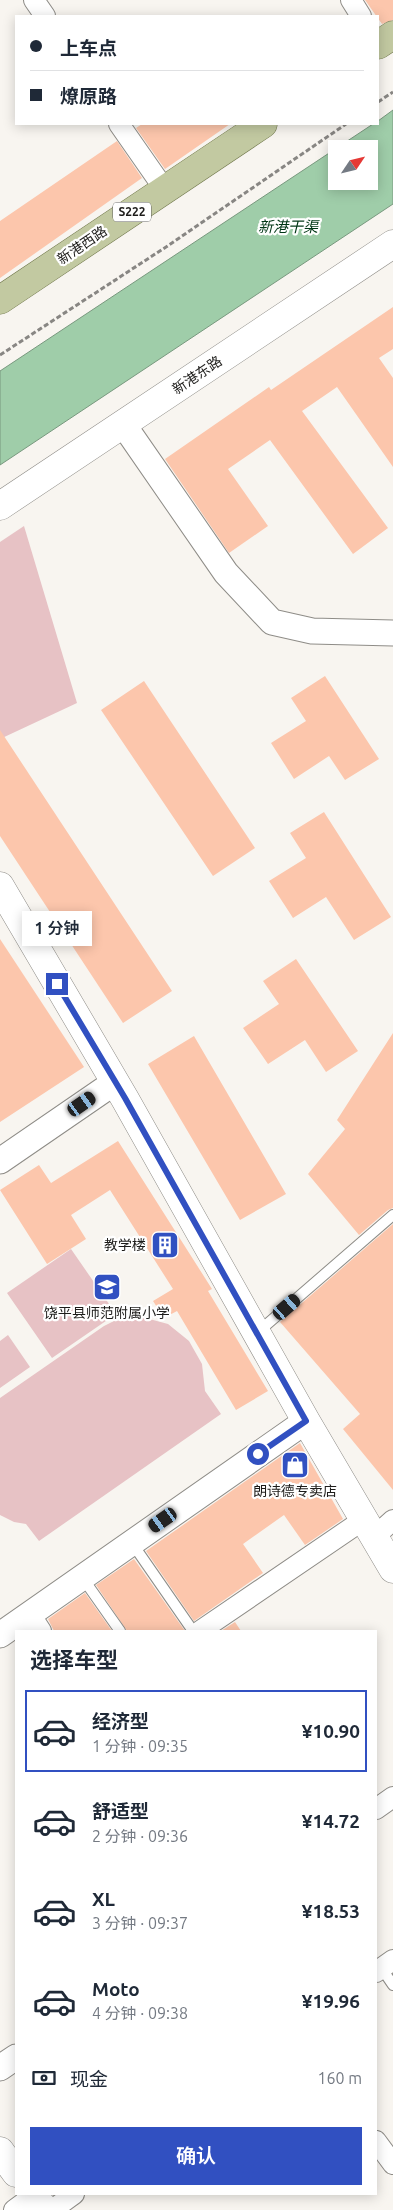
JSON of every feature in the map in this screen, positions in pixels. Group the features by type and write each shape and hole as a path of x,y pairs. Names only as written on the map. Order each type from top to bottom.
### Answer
{"main road":[{"name":"新港西路","path":"0,300 262,125"},
{"name":"新港东路","path":"0,506 393,244"},
{"path":"0,886 115,1082 306,1421 377,1525 393,1569"},
{"path":"0,2151 15,2172"}],"street":[{"path":"34,0 44,15"},
{"path":"350,0 361,15"},
{"path":"120,125 165,190"},
{"path":"123,424 226,573 272,622 312,631 393,633"},
{"path":"0,1161 115,1082"},
{"path":"0,1635 36,1623 82,1577 306,1421"},
{"path":"202,1630 377,1525"},
{"path":"0,2068 15,2058"},
{"path":"377,2142 393,2164"},
{"path":"35,2204 70,2195"}],"lane":[{"path":"257,1333 393,1215"},
{"path":"131,1542 192,1630"},
{"path":"82,1577 119,1630"},
{"path":"382,1965 393,1985"}],"path":[{"path":"379,101 393,92"},
{"path":"0,355 166,247 345,125"}],"shaded area":[{"path":"24,526 77,703 0,739 0,542"},
{"path":"71,1249 116,1314 52,1358 7,1293"},
{"path":"142,1317 168,1324 189,1341 202,1364 205,1391 221,1414 39,1541 26,1524 14,1522 0,1515 0,1398 104,1326 116,1320"},
{"path":"8,1335 30,1367 0,1388 0,1341"}],"water":[{"name":"新港干渠","path":"393,110 393,204 0,465 0,371 328,154 328,190 378,190 378,140 349,140 371,125 379,125 379,120"}],"building":[{"path":"365,0 393,0 393,20 382,24 379,20 379,15 376,15"},
{"path":"140,125 229,125 165,169 136,128"},
{"path":"117,141 142,178 0,278 0,221"},
{"path":"393,307 393,349 379,358 393,378 393,467 337,387 302,411 388,528 353,554 270,440 228,469 268,526 229,553 165,459 269,387 271,390"},
{"path":"325,676 379,759 345,780 329,756 294,779 271,743 306,721 291,698"},
{"path":"144,681 255,848 213,876 101,710"},
{"path":"0,730 172,991 123,1023 0,836"},
{"path":"324,812 391,917 354,940 326,897 293,918 269,881 306,858 290,833"},
{"path":"0,939 84,1067 0,1122"},
{"path":"296,959 358,1051 326,1072 305,1040 268,1064 243,1028 279,1004 263,981"},
{"path":"393,1033 393,1208 388,1210 359,1235 308,1174 345,1129 337,1120"},
{"path":"194,1036 286,1194 240,1220 148,1064"},
{"path":"118,1141 212,1289 208,1291 268,1391 236,1410 177,1311 164,1318 153,1301 173,1289 110,1190 71,1215 86,1239 47,1264 0,1190 39,1165 51,1183"},
{"path":"393,1224 393,1490 343,1429 360,1414 280,1322"},
{"path":"300,1443 343,1519 305,1545 284,1515 243,1544 263,1573 194,1621 146,1551"},
{"path":"134,1559 184,1630 126,1630 96,1585"},
{"path":"85,1593 111,1630 54,1630 48,1619"},
{"path":"235,1622 240,1630 223,1630"}],"place":[{"name":"教学楼","path":"165,1245"},
{"name":"饶平县师范附属小学","path":"107,1287"},
{"name":"朗诗德专卖店","path":"295,1465"}],"route":[{"path":"57,984 125,1098 306,1421 258,1454"}]}
